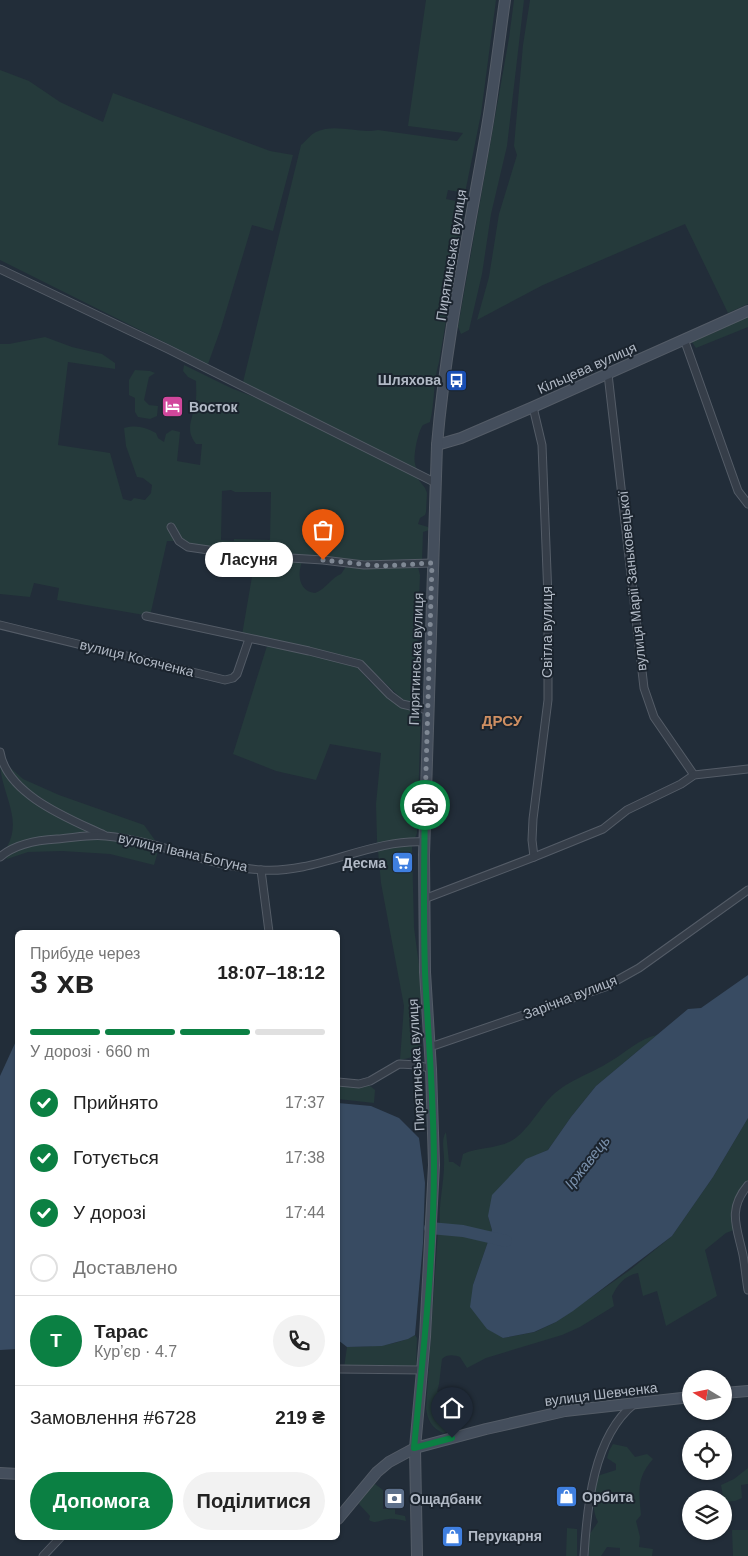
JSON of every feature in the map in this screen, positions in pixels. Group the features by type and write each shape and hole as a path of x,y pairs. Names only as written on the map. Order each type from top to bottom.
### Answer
{"street":[{"name":"Пирятинська вулиця","path":"417,1556 414,1448 422,1370 434,1165 432,1070 425,972 424,842 437,445 439,415 487,126 505,0"},
{"path":"0,268 168,349 436,483"},
{"name":"Кільцева вулиця","path":"437,445 460,438 533,407 748,311"},
{"path":"684,339 738,491 748,504"},
{"name":"вулиця Марії Заньковецької","path":"608,374 644,688 654,717 694,775"},
{"name":"Світла вулиця","path":"533,407 542,446 548,640 548,700 533,819 532,840 534,857"},
{"path":"171,527 179,542 188,547 243,555 323,560 364,565 432,563"},
{"path":"146,616 309,651 360,664 390,695 402,704 428,710"},
{"name":"вулиця Косяченка","path":"0,625 225,680 233,678 237,674 249,639"},
{"name":"вулиця Івана Богуна","path":"0,752 5,769 34,799 67,817 105,835 151,844 205,860 261,870 290,868 402,842 424,842"},
{"path":"424,899 603,829 627,810 681,784 694,775 748,769"},
{"name":"вулиця Івана Богуна","path":"0,856 17,847 43,840 105,835"},
{"name":"вулиця Івана Богуна","path":"261,870 269,930"},
{"name":"Зарічна вулиця","path":"430,1046 605,987 639,968 748,890"},
{"path":"340,1082 359,1084 370,1082 399,1064 432,1070"},
{"path":"748,1185 742,1192 735,1208 736,1229 745,1255 748,1290"},
{"path":"340,1369 422,1370"},
{"path":"732,1392 748,1391"},
{"name":"вулиця Шевченка","path":"340,1517 377,1472 389,1462 414,1448 486,1428 565,1411 682,1398"},
{"path":"584,1556 588,1503 594,1473 602,1452 623,1412 634,1403"},
{"path":"0,1472 15,1474"},
{"path":"43,1556 58,1540"}],"green space":[{"path":"426,0 496,0 481,114 465,193 448,190 446,199 466,203 436,377 432,414 430,422 421,428 415,450 418,479 427,493 426,512 420,518 418,524 428,527 429,530 423,532 422,560 363,562 305,559 188,546 180,541 167,541 150,616 57,600 59,588 34,583 30,597 0,594 0,344 45,337 72,347 102,354 115,363 115,369 68,362 58,445 110,453 123,499 131,501 134,498 145,500 151,493 152,485 143,478 137,477 126,446 124,428 141,427 148,429 156,433 158,438 164,442 166,434 172,430 180,432 177,461 200,465 202,444 196,444 190,429 196,399 196,381 188,377 183,371 184,365 231,388 262,400 265,393 243,382 301,145 314,133 331,128 363,131 378,130 457,141 463,133 408,126","holes":["231,490 235,492 271,492 270,540 221,540 222,491"]},
{"path":"514,0 524,0 507,146 491,214 482,274 469,330 461,334 458,327"},
{"path":"530,0 748,0 748,304 728,313 685,224 543,285 477,320 489,277 499,214 517,155 514,146 523,45"},
{"path":"0,70 29,81 60,102 103,122 113,93 270,151 293,155 273,231 252,225 221,328 208,364 0,260"},
{"path":"748,316 748,327 696,348 692,342 697,337 711,334"},
{"path":"135,370 155,373 149,377 144,400 149,405 158,406 157,416 150,419 138,417 135,412 135,398 129,395 129,380"},
{"path":"255,559 302,562 301,582 306,589 315,593 341,574 347,565 418,567 420,575 415,702 408,702 401,698 364,663 261,637 242,635"},
{"path":"267,646 355,665 371,683 398,706 421,712 417,833 412,847 414,928 420,973 421,1050 413,1057 400,1060 404,1006 381,883 376,804 381,753 330,744 316,780 276,771 233,754"},
{"path":"0,762 4,762 23,779 59,795 144,825 157,843 157,855 154,865 110,854 62,851 28,852 7,859 3,853 10,842 13,819 1,774"},
{"path":"657,1035 596,1086 548,1150 526,1160 488,1216 492,1230 473,1285 503,1338 535,1332 556,1322 630,1270 672,1236 713,1177 748,1118 748,1189 737,1209 739,1228 726,1233 705,1250 717,1296 666,1326 657,1291 643,1296 638,1273 625,1278 619,1284 612,1296 614,1306 580,1327 562,1335 486,1358 467,1368 460,1357 446,1356 442,1359 437,1392 454,1389 457,1429 443,1433 431,1423 426,1408 438,1231 456,1232 459,1229 440,1225 444,1135 446,1132 449,1162 453,1162 460,1167 463,1154 499,1145 516,1138 549,1099 563,1087 603,1066 639,1042"},
{"path":"340,1085 370,1086 375,1090 374,1103 340,1099"},
{"path":"415,1335 417,1338 416,1368 344,1368 347,1347 390,1344"},
{"path":"613,1444 627,1447 635,1457 647,1454 653,1459 641,1479 639,1492 641,1515 636,1521 640,1537 639,1547 653,1549 652,1556 620,1556 620,1548 607,1547 601,1556 589,1556 589,1535 598,1522 594,1511 597,1476 616,1470 616,1464 607,1458"},
{"path":"748,1468 748,1484 741,1485 742,1498 732,1501 732,1490 722,1490 721,1485 734,1479"},
{"path":"375,1484 383,1490 383,1509 395,1509 395,1514 405,1516 406,1521 386,1519 377,1522 369,1520 370,1516 359,1504 367,1489"},
{"path":"567,1528 577,1529 577,1556 566,1556"},
{"path":"732,1530 748,1530 748,1556 733,1556"}],"water":[{"path":"748,975 748,1118 713,1177 672,1236 556,1322 534,1332 503,1338 487,1329 470,1307 473,1285 492,1230 488,1216 492,1195 526,1159 548,1150 596,1086 688,1009 701,1008"},
{"path":"15,1043 15,1349 0,1350 0,1076"},
{"path":"340,1103 371,1106 399,1118 419,1138 425,1183 423,1243 415,1335 408,1339 382,1346 347,1347 340,1342"}],"waterway":[{"name":"Іржавець","path":"430,1228 463,1231 506,1241"}],"way so far":[{"path":"323,560 381,566 432,563 425,805"}],"place":[{"name":"Шляхова","path":"457,380"},
{"name":"Восток","path":"173,407"},
{"name":"Ласуня","path":"323,560"},
{"name":"Десма","path":"402,863"},
{"name":"Орбита","path":"566,1497"},
{"name":"Ощадбанк","path":"394,1499"},
{"name":"Перукарня","path":"452,1536"}],"district":[{"name":"ДРСУ","path":"502,720"}],"route":[{"path":"425,805 425,972 432,1070 434,1165 425,1337 414,1448 452,1438"}]}
